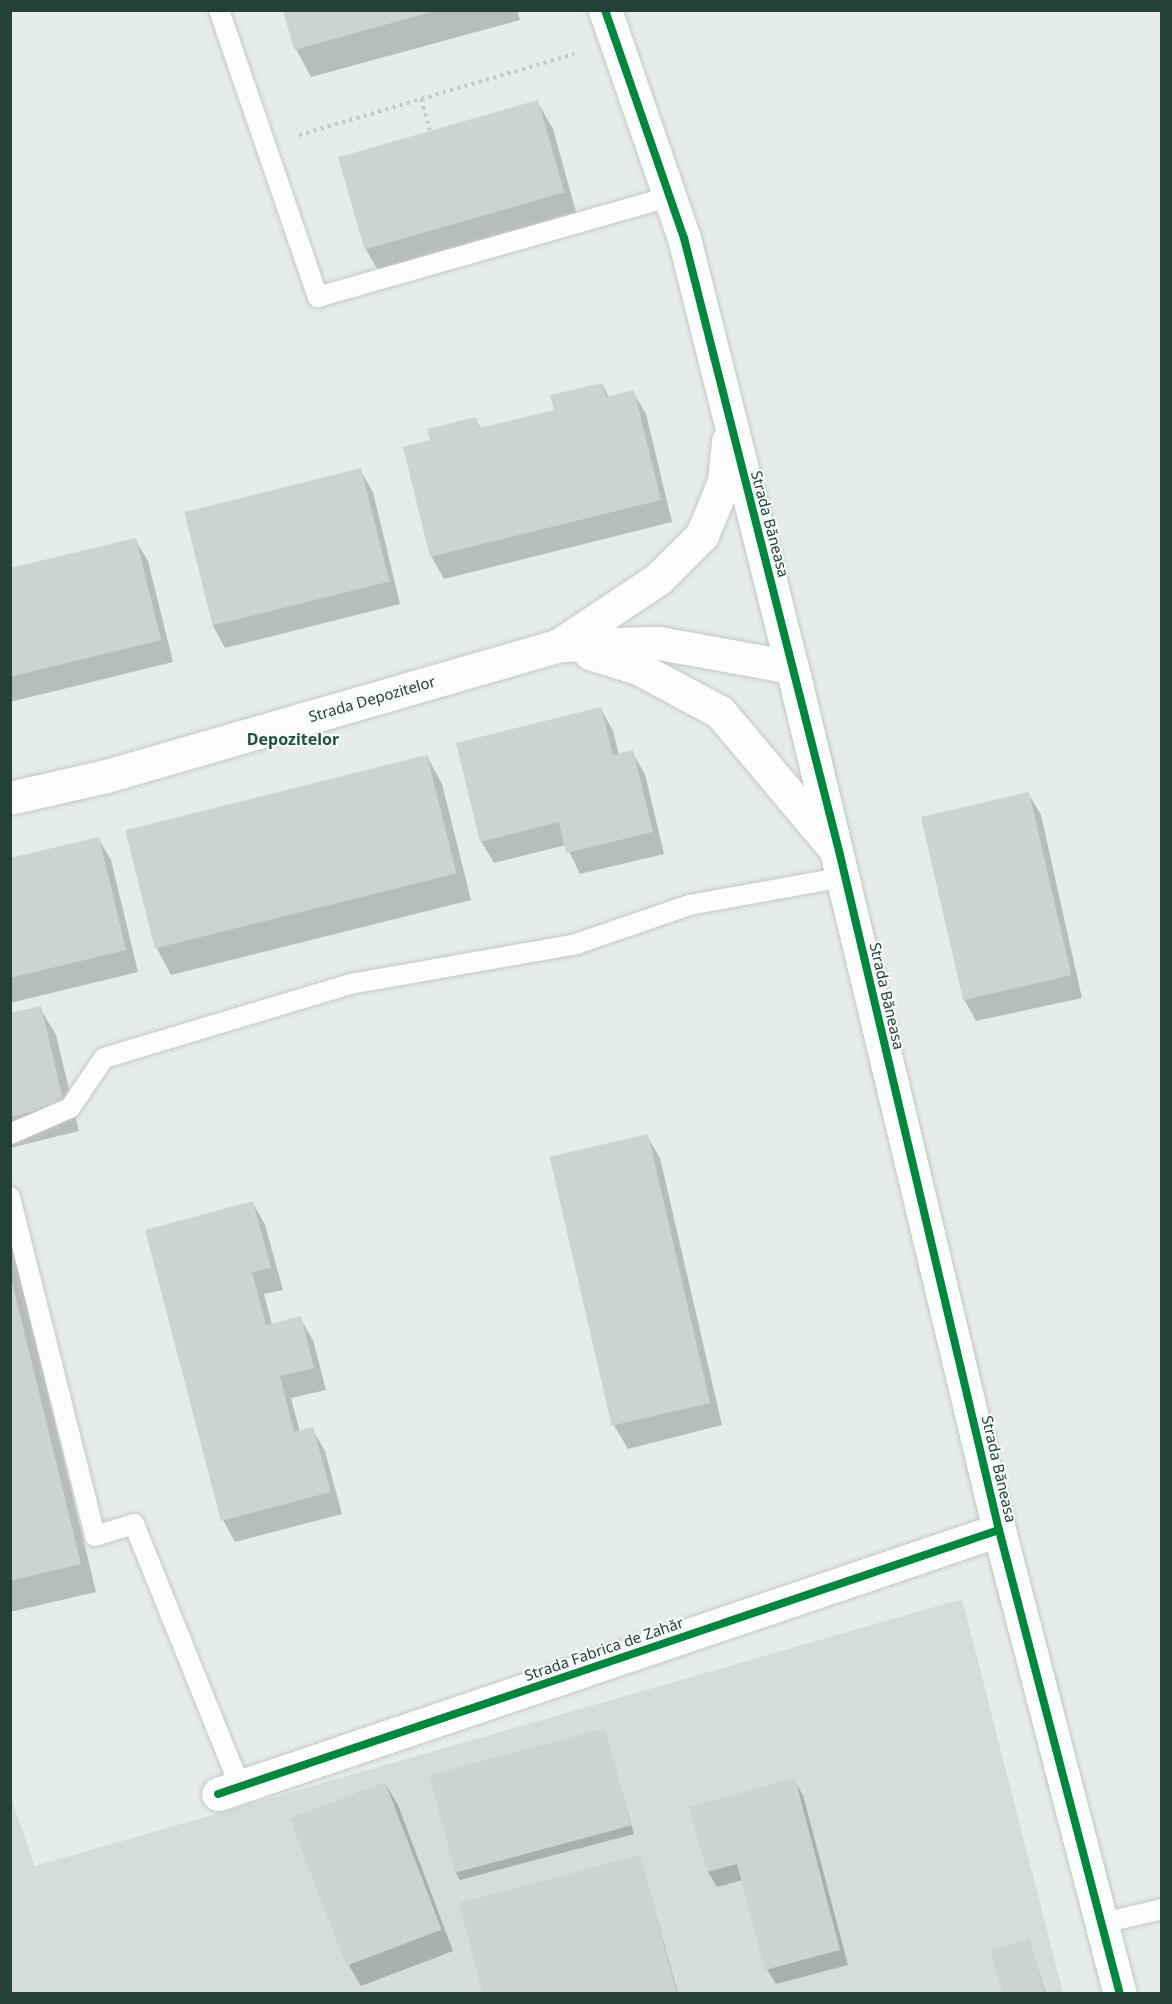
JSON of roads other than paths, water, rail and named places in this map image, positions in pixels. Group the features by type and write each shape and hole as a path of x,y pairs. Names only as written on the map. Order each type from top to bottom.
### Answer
{"street":[{"name":"Strada Băneasa","path":"606,10 670,197 730,422 842,866 999,1530 1120,1994"},
{"name":"Strada Depozitelor","path":"559,645 658,579 702,535 724,482 730,422"},
{"name":"Strada Depozitelor","path":"10,798 106,776 559,645 659,643 792,667"},
{"path":"559,645 638,668 720,712 842,866"},
{"name":"Strada Fabrica de Zahăr","path":"229,1791 999,1530"}],"lane":[{"path":"219,10 318,297 670,197"},
{"path":"10,1134 70,1108 104,1058 350,984 576,944 689,905 842,866"},
{"path":"10,1197 96,1536 134,1524 229,1791"},
{"path":"1103,1923 1161,1909"}],"district":[{"name":"Depozitelor","path":"293,739"}]}
